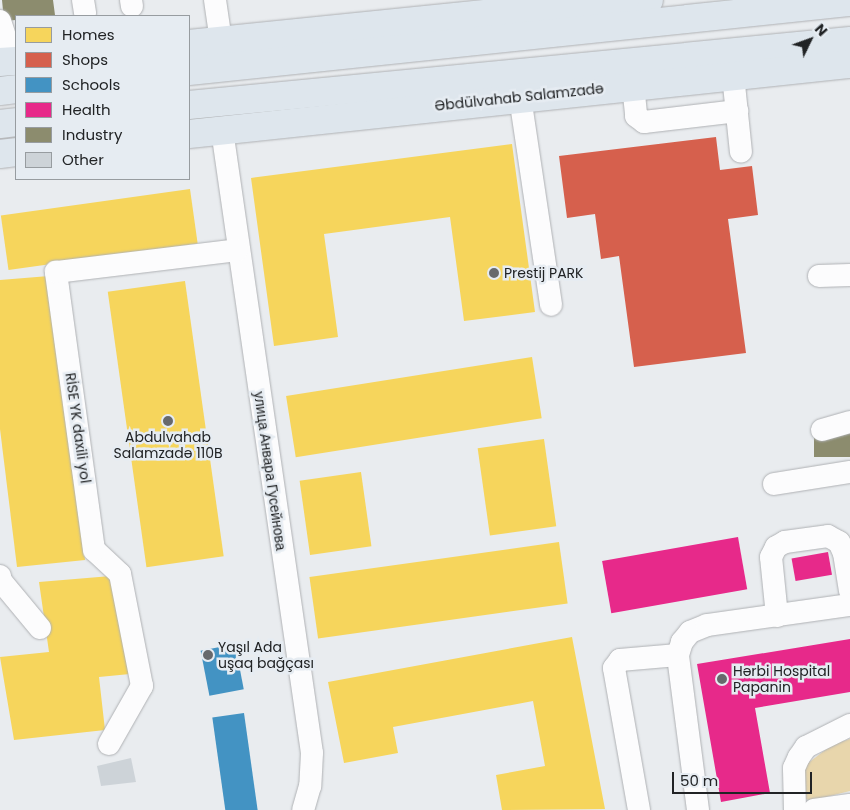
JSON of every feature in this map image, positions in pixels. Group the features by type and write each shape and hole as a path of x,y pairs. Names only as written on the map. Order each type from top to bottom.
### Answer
{"main road":[{"path":"190,44 625,0"},
{"path":"607,27 649,0"},
{"path":"190,71 840,2"},
{"name":"Əbdülvahab Salamzadə","path":"190,105 617,64 848,49"},
{"name":"Əbdülvahab Salamzadə","path":"190,134 795,69 848,49"},
{"path":"617,64 663,82"},
{"path":"0,91 15,90"},
{"path":"0,124 15,122"},
{"path":"0,154 15,152"}],"street":[{"path":"215,0 221,41"},
{"path":"0,21 10,62"},
{"path":"733,76 741,152"},
{"path":"633,86 636,116 644,122 737,111"},
{"path":"520,97 551,305"},
{"name":"улица Анвара Гусейнова","path":"222,130 237,250 312,753 310,786 303,810"},
{"name":"RİSE YK daxili yol","path":"109,744 142,686 120,574 94,550 56,272 237,250"},
{"path":"819,276 850,275"},
{"path":"822,430 850,422"},
{"path":"774,484 850,472"},
{"path":"777,616 771,556 776,547 785,542 828,536 839,542 844,553 850,591"},
{"path":"0,576 1,581 40,628"},
{"path":"698,810 678,655 682,642 690,632 707,625 850,605"},
{"path":"639,810 614,668 620,660 678,655"},
{"path":"795,810 794,768 799,757 806,747 850,725"},
{"path":"814,810 850,805"}],"shaded area":[{"path":"850,739 850,791 810,801 801,796 799,770 833,744"}],"building: Homes":[{"name":"Prestij PARK","path":"512,144 535,312 464,321 450,217 324,234 338,337 274,346 251,178"},
{"path":"190,189 198,243 9,270 1,216"},
{"path":"49,276 85,560 17,567 0,429 0,280"},
{"name":"Abdulvahab Salamzadə 110B","path":"185,281 224,556 146,567 108,292"},
{"path":"532,357 542,418 296,457 286,396"},
{"path":"544,439 556,526 490,535 478,448"},
{"path":"361,472 371,546 310,555 300,481"},
{"path":"559,542 568,603 318,638 309,577"},
{"path":"111,576 130,674 99,677 105,730 14,740 0,657 49,652 39,582"},
{"path":"572,637 605,809 502,810 496,775 545,766 533,701 393,727 398,753 344,763 328,682"}],"building: Shops":[{"path":"716,137 720,170 752,166 758,215 728,219 746,353 634,367 619,256 601,259 595,214 567,218 559,156"}],"building: Schools":[{"path":"235,644 244,689 209,696 201,651"},
{"path":"244,713 258,810 225,810 212,717"}],"building: Health":[{"path":"738,537 747,589 611,613 602,561"},
{"path":"828,552 832,575 796,581 792,558"},
{"path":"850,639 850,692 755,708 770,793 721,802 697,664"}],"building: Industry":[{"path":"2,0 53,0 55,15 15,15 15,20 4,21"},
{"path":"814,433 850,433 850,457 814,457"}],"building: Other":[{"path":"131,758 136,782 101,786 97,766"}],"place":[{"name":"Prestij PARK","path":"494,273"},
{"name":"Abdulvahab Salamzadə 110B","path":"168,421"},
{"name":"Yaşıl Ada uşaq bağçası","path":"208,655"},
{"name":"Hərbi Hospital Papanin","path":"722,679"}]}
